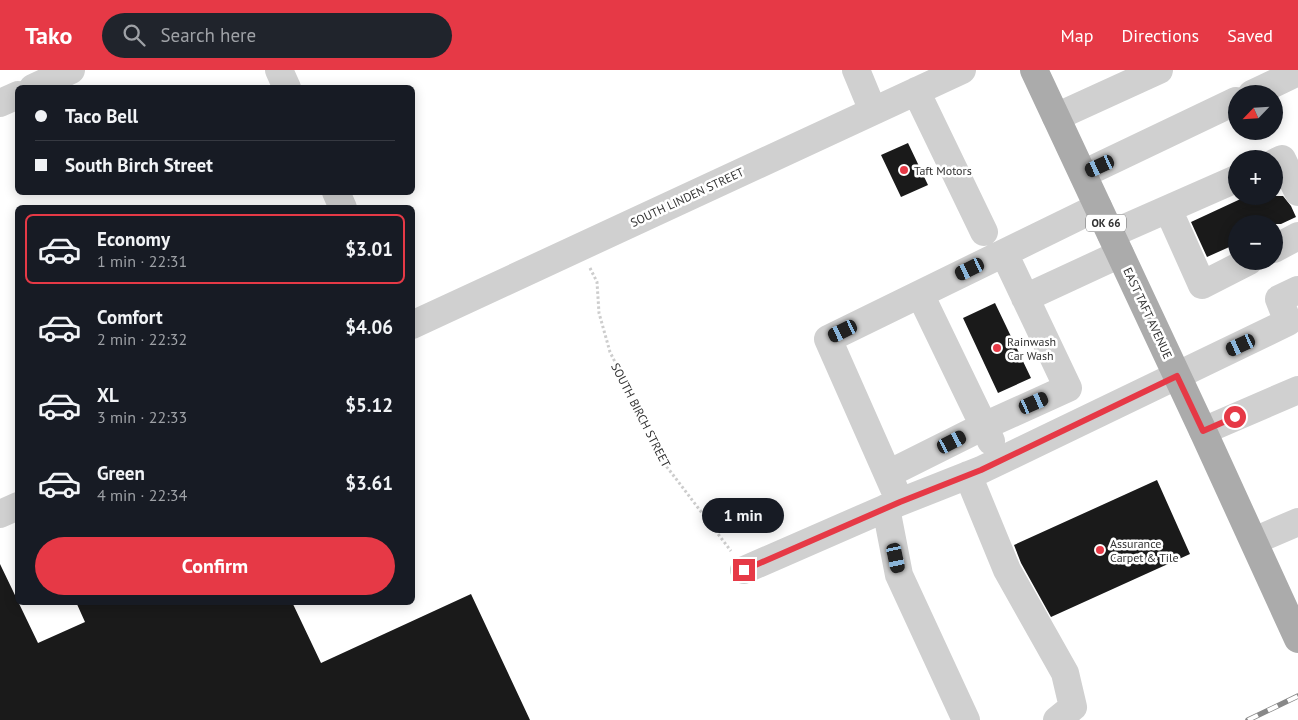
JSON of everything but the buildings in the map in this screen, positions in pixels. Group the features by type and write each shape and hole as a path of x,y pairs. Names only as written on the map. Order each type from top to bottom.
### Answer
{"main road":[{"name":"EAST TAFT AVENUE","path":"1034,70 1298,639"}],"street":[{"path":"39,85 71,70"},
{"path":"279,70 286,85"},
{"path":"856,70 873,110"},
{"path":"1056,117 1159,70"},
{"path":"1271,85 1298,72"},
{"name":"SOUTH LINDEN STREET","path":"415,323 916,91 949,73"},
{"path":"916,91 984,232"},
{"path":"0,103 15,96"},
{"path":"1083,174 1228,105"},
{"path":"1283,161 1298,192"},
{"path":"1025,298 1115,244 1168,209 1228,183"},
{"path":"966,720 899,575 893,505 888,474 828,339 1098,207"},
{"path":"1168,209 1202,285 1231,270"},
{"path":"1283,244 1298,236"},
{"path":"1004,253 1068,388 1082,422"},
{"path":"744,570 1000,461 1288,322 1279,299 1298,290"},
{"path":"920,294 1000,461"},
{"path":"888,474 984,426 1068,388"},
{"path":"1203,431 1298,390"},
{"path":"968,475 1007,570 1065,673 1073,707 1057,720"},
{"path":"0,514 15,507"},
{"path":"1254,541 1298,522"}],"path":[{"name":"SOUTH BIRCH STREET","path":"580,248 597,282 599,313 610,352 667,467 744,570"}],"railway":[{"path":"1248,720 1298,696"}],"place":[{"name":"Taft Motors","path":"904,170"},
{"name":"Rainwash Car Wash","path":"997,348"},
{"name":"Assurance Carpet & Tile","path":"1100,550"}],"route":[{"path":"744,570 900,502 981,470 1177,376 1203,431 1235,417"}]}
